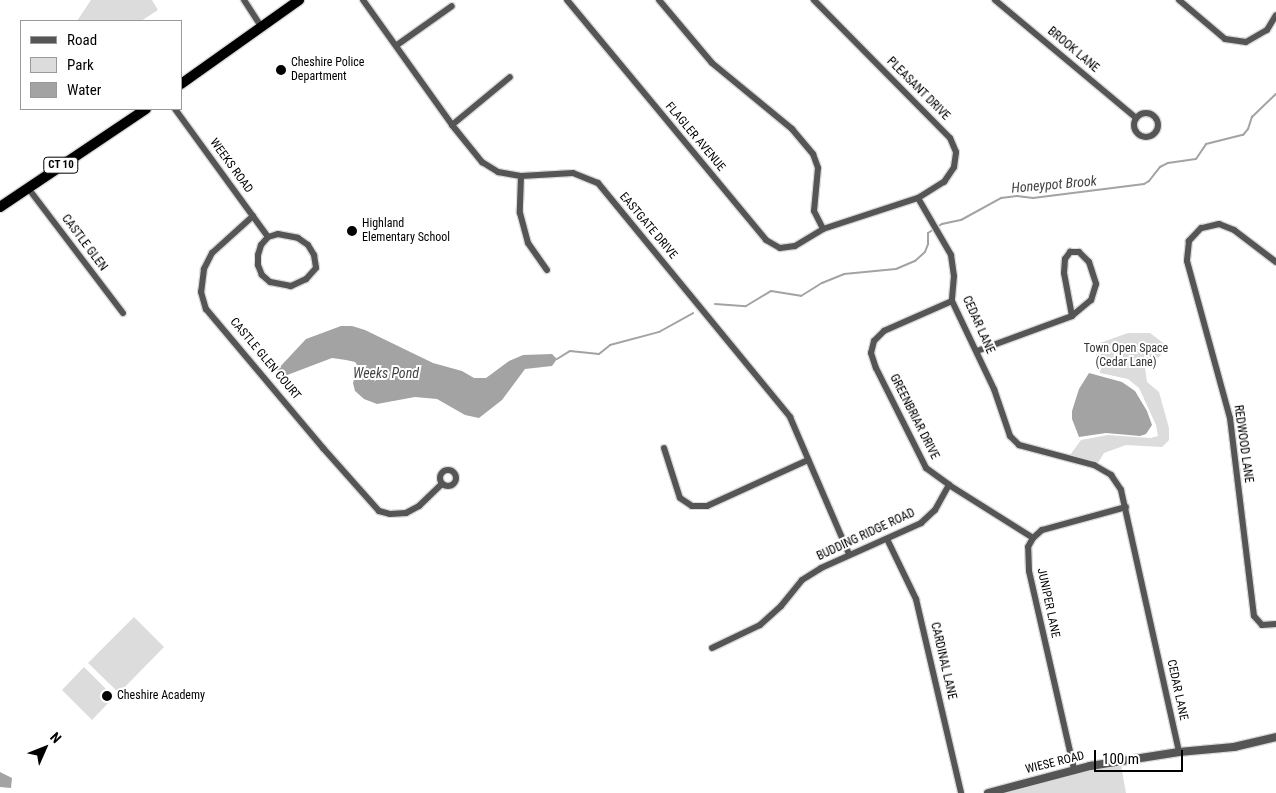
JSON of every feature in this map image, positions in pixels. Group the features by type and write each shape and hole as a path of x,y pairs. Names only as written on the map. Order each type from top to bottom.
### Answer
{"highway":[{"path":"182,83 299,0"},
{"name":"CT 10","path":"0,207 145,110"}],"street":[{"path":"244,0 261,26"},
{"name":"EASTGATE DRIVE","path":"363,0 397,45 452,125 482,162 498,172 521,176 573,173 598,183 790,417 849,554"},
{"name":"FLAGLER AVENUE","path":"567,0 766,240 780,248 795,246 823,229"},
{"path":"659,0 712,63 792,129 813,154 818,168 814,211 823,229 918,198"},
{"name":"PLEASANT DRIVE","path":"814,0 950,138 956,152 954,167 944,182 918,198"},
{"name":"BROOK LANE","path":"995,0 1136,118"},
{"path":"1179,0 1225,39 1246,42 1267,30 1276,15"},
{"path":"397,45 452,6"},
{"path":"452,125 510,77"},
{"name":"WEEKS ROAD","path":"176,110 268,237"},
{"path":"521,176 520,214 528,243 547,270"},
{"name":"CASTLE GLEN","path":"28,188 123,313"},
{"name":"CEDAR LANE","path":"918,198 950,255 954,276 952,301 994,389 1010,436 1019,445 1094,465 1111,476 1121,490 1179,752"},
{"name":"CASTLE GLEN COURT","path":"253,216 212,253 204,269 201,292 206,309 323,448 380,511 390,514 406,513 419,506 442,484"},
{"name":"REDWOOD LANE","path":"1276,262 1234,230 1220,224 1201,228 1189,241 1187,261 1230,418 1254,616 1262,625 1276,624"},
{"path":"278,234 298,238 308,245 314,255 316,268 306,279 291,286 270,282 262,275 258,265 261,245 268,237 278,234"},
{"path":"977,350 1072,316 1091,300 1096,284 1089,262 1079,252 1070,252 1065,259 1064,273 1072,316"},
{"name":"GREENBRIAR DRIVE","path":"952,301 884,331 874,341 871,352 876,368 926,468 949,486 1032,538"},
{"path":"664,448 680,498 692,506 707,506 808,460"},
{"name":"BUDDING RIDGE ROAD","path":"712,648 760,626 781,606 802,580 820,568 921,523 935,510 949,486"},
{"path":"1032,538 1042,530 1126,507"},
{"name":"CARDINAL LANE","path":"887,538 916,599 961,793"},
{"name":"JUNIPER LANE","path":"1032,538 1028,547 1029,571 1074,769"},
{"name":"WIESE ROAD","path":"988,793 1074,769 1179,752 1234,747 1276,737"}],"green space":[{"path":"91,0 152,0 158,10 143,20 78,20"},
{"name":"Town Open Space (Cedar Lane)","path":"1128,333 1150,333 1166,345 1160,356 1145,367 1147,382 1159,392 1169,428 1169,440 1162,447 1126,445 1104,453 1098,463 1070,455 1081,440 1108,435 1150,438 1158,436 1156,425 1139,388 1128,379 1100,373 1094,345"},
{"path":"134,617 164,647 119,693 88,663"},
{"path":"84,667 114,697 92,720 62,690"},
{"path":"1121,765 1126,793 1002,793 1077,772"}],"water":[{"name":"Weeks Pond","path":"341,326 352,326 365,330 433,363 462,371 474,378 486,378 509,361 523,355 552,354 557,359 552,366 525,369 502,400 479,418 465,415 437,399 415,397 377,404 364,399 355,391 353,383 358,366 355,362 346,360 332,358 282,377 277,370 306,339"},
{"path":"1089,373 1122,382 1135,391 1147,411 1152,425 1146,434 1140,436 1106,433 1079,437 1072,419 1072,411 1079,389"},
{"path":"0,772 12,778 11,788 0,787"}],"waterway":[{"name":"Honeypot Brook","path":"715,304 746,306 771,291 801,296 822,283 844,274 896,269 915,261 925,252 928,244 928,233 942,224 961,220 1001,198 1017,196 1033,198 1144,184 1149,181 1160,167 1168,163 1196,159 1206,144 1243,135 1248,129 1252,117 1276,94"},
{"name":"Honeypot Brook","path":"557,359 570,351 599,354 610,345 659,332 693,313"}],"place":[{"name":"Cheshire Police Department","path":"281,70"},
{"name":"Highland Elementary School","path":"352,231"},
{"name":"Cheshire Academy","path":"107,696"}]}
